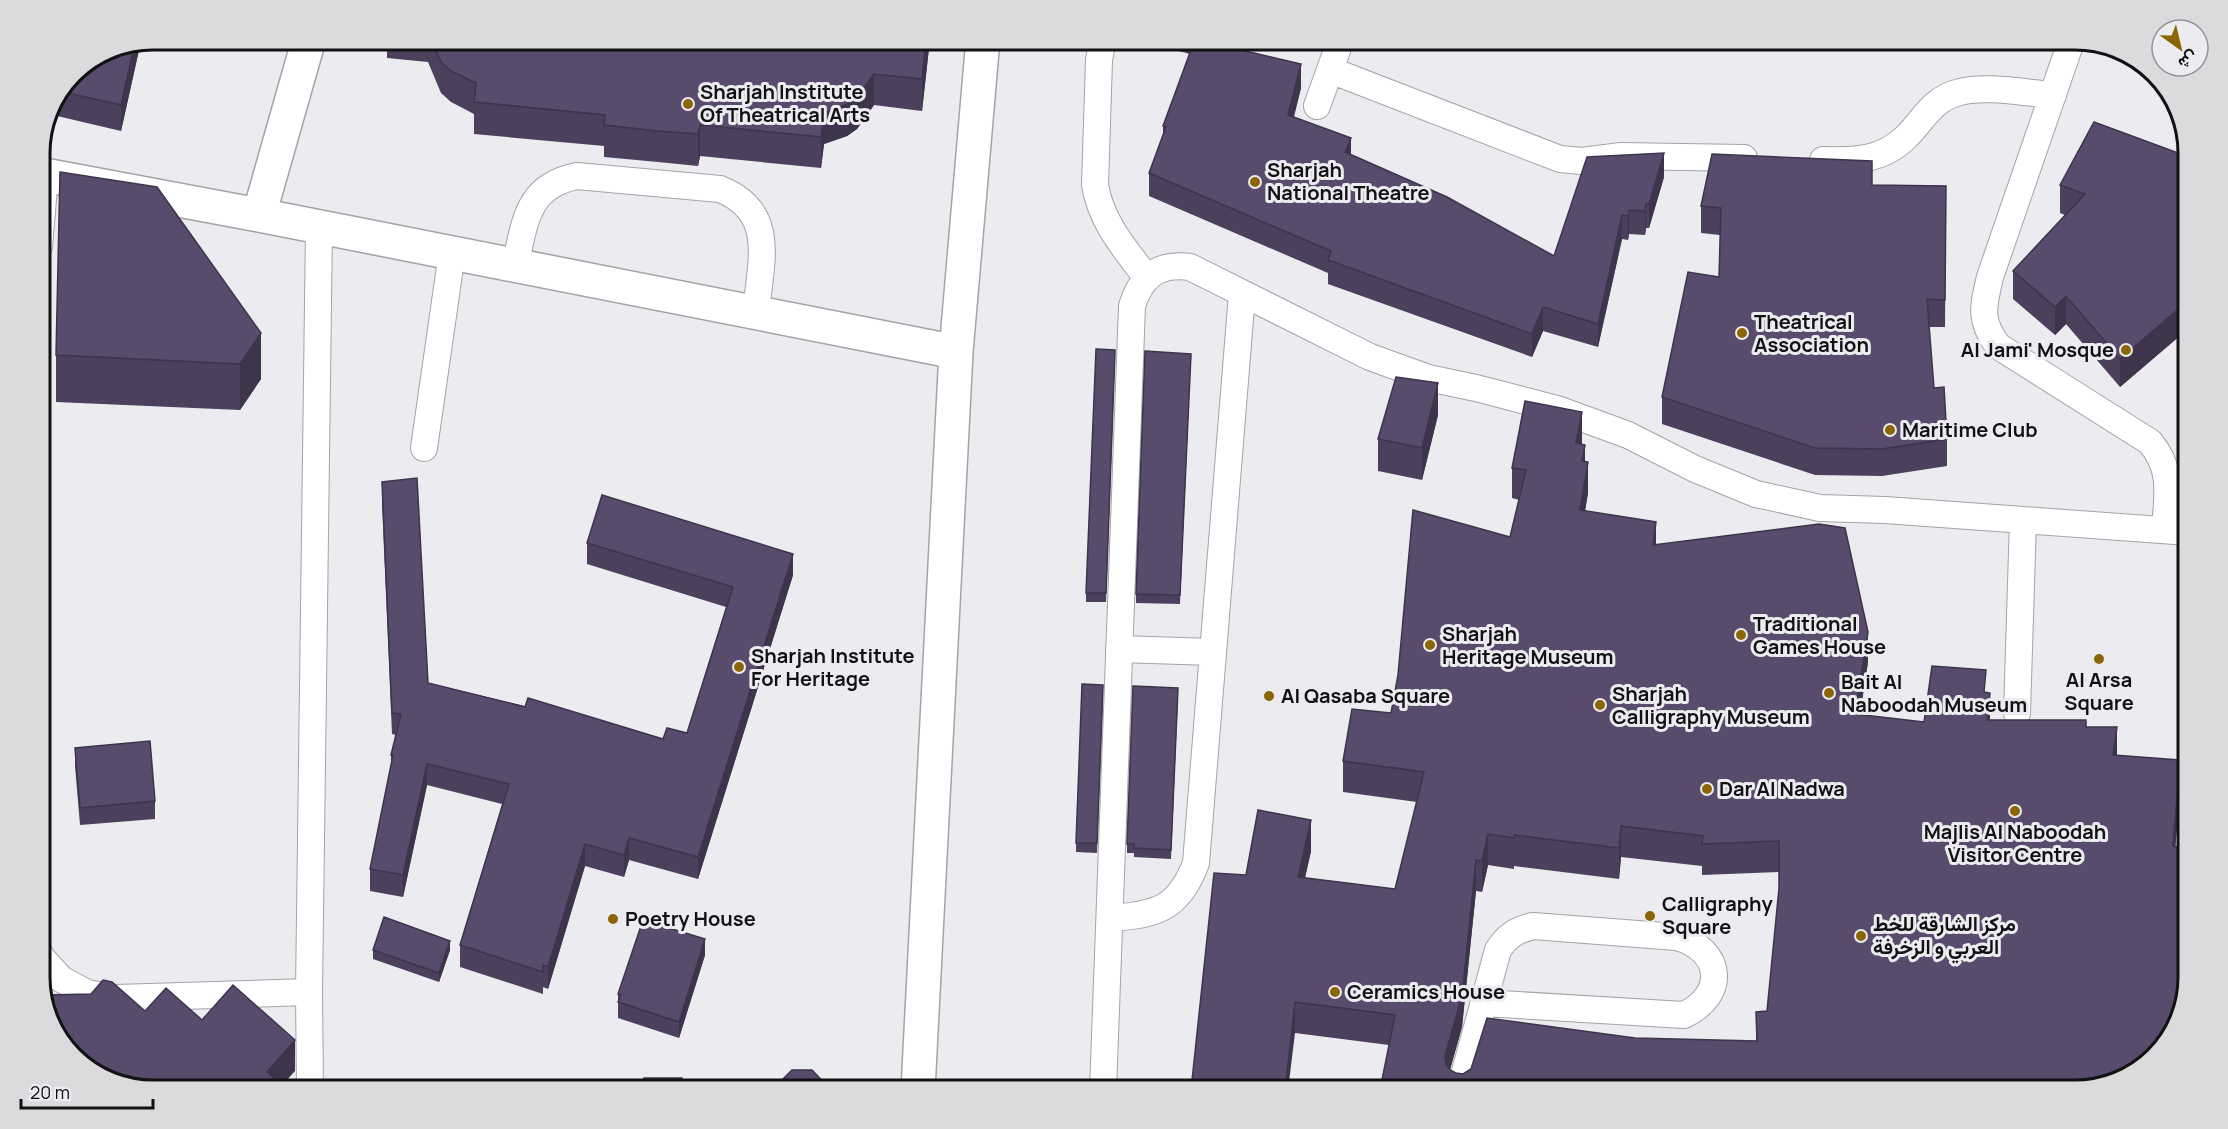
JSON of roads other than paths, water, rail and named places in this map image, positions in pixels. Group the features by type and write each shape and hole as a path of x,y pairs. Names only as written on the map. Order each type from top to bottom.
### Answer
{"street":[{"path":"259,215 306,50"},
{"path":"919,1080 956,352 982,50"},
{"path":"50,176 956,352"}],"lane":[{"path":"1102,50 1095,185 1097,197 1106,221 1147,278"},
{"path":"1317,106 1337,50"},
{"path":"1103,1080 1132,306 1137,291 1147,278 1160,269 1177,266 1190,267 1370,357 1428,378 1557,409 1628,435 1695,470 1756,494 1820,508 1886,510 2177,531 2165,467 2150,442 2014,357 1998,346 1988,332 1984,314 1990,277 2068,50"},
{"path":"1330,70 1560,159 1582,161 1621,156 1767,159"},
{"path":"1798,160 1854,161 1888,151 1905,138 1929,109 1943,99 1960,92 1979,90 2052,95"},
{"path":"515,266 528,212 534,201 552,184 564,178 577,176 720,189 744,203 753,213 759,227 762,240 756,313"},
{"path":"310,1080 309,992 319,227"},
{"path":"424,447 452,253"},
{"path":"1110,918 1142,916 1158,910 1176,898 1189,882 1196,863 1242,294"},
{"path":"2017,713 2023,520"},
{"path":"1119,649 1213,652"},
{"path":"1463,1080 1498,951 1506,938 1518,929 1533,926 1677,937 1691,941 1702,948 1710,960 1714,974 1707,999 1696,1009 1684,1015 1484,1003"},
{"path":"50,966 61,979 87,993 116,998 309,992"}],"place":[{"name":"Sharjah Institute Of Theatrical Arts","path":"688,104"},
{"name":"Sharjah National Theatre","path":"1255,182"},
{"name":"Theatrical Association","path":"1742,333"},
{"name":"Al Jami' Mosque","path":"2126,350"},
{"name":"Maritime Club","path":"1890,430"},
{"name":"Traditional Games House","path":"1741,635"},
{"name":"Sharjah Heritage Museum","path":"1430,645"},
{"name":"Al Arsa Square","path":"2099,659"},
{"name":"Sharjah Institute For Heritage","path":"739,667"},
{"name":"Bait Al Naboodah Museum","path":"1829,693"},
{"name":"Al Qasaba Square","path":"1269,696"},
{"name":"Sharjah Calligraphy Museum","path":"1600,705"},
{"name":"Dar Al Nadwa","path":"1707,789"},
{"name":"Majlis Al Naboodah Visitor Centre","path":"2015,811"},
{"name":"Calligraphy Square","path":"1650,916"},
{"name":"Poetry House","path":"613,919"},
{"name":"مركز الشارقة للخط العربي و الزخرفة","path":"1861,936"},
{"name":"Ceramics House","path":"1335,992"}]}
